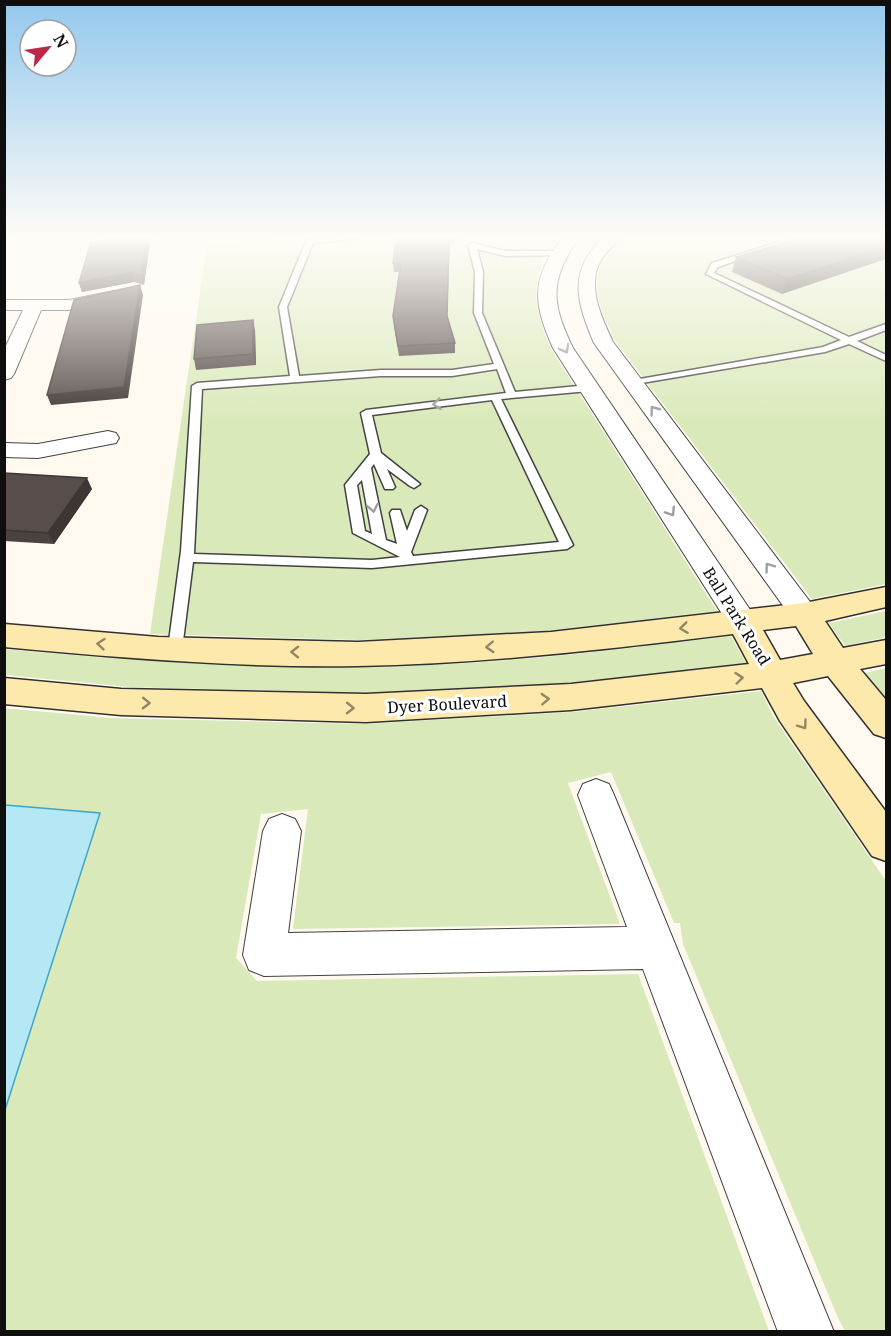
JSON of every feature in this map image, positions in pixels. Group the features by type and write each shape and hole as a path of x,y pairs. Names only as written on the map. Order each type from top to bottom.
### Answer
{"main road":[{"path":"4,635 175,649 358,654 551,644 804,614 886,597"},
{"path":"804,614 836,663 886,724"},
{"name":"Ball Park Road","path":"742,621 774,674 792,711 886,843"},
{"name":"Dyer Boulevard","path":"4,691 121,702 366,708 571,697 774,674 886,652"}],"street":[{"path":"4,305 33,307 94,300"},
{"name":"Ball Park Road","path":"548,300 548,313 563,348 742,621"},
{"path":"588,300 589,311 604,343 804,614"},
{"path":"4,374 33,307"},
{"path":"589,388 634,383"},
{"path":"4,450 59,448 108,438"},
{"path":"596,795 806,1332"},
{"path":"282,831 264,955 656,948"}],"lane":[{"path":"286,300 283,307 295,379"},
{"path":"478,300 478,313 512,396"},
{"path":"766,300 886,358"},
{"path":"634,383 825,349 886,327"},
{"path":"175,649 182,614 187,558 197,386 381,373 452,373 500,366"},
{"path":"376,454 402,486 376,454 366,413 589,388"},
{"path":"187,558 372,564 407,557 567,545 495,398"},
{"path":"376,454 351,485 359,533 407,557"},
{"path":"365,468 380,542"},
{"path":"407,557 409,512 407,557"}],"green space":[{"path":"199,300 537,300 551,349 717,611 549,631 361,640 150,634"},
{"path":"599,300 886,300 886,584 812,599 616,342"},
{"path":"886,611 886,637 845,646 829,623"},
{"path":"731,636 746,663 569,683 369,693 130,687 5,675 4,649 223,665 402,666 543,657"},
{"path":"886,668 886,700 865,673"},
{"path":"761,691 773,716 886,881 886,1331 845,1331 838,1318 683,944 680,923 674,923 611,772 568,783 620,924 293,929 308,809 261,814 236,958 257,981 638,974 769,1331 5,1331 5,1110 100,814 5,805 4,708 112,718 363,724 573,712"}],"water":[{"path":"4,805 100,813 5,1110"}],"building":[{"path":"74,300 138,300 124,387 47,395"},
{"path":"395,300 447,300 447,316 455,343 398,346 393,316"},
{"path":"253,320 253,354 194,359 197,325"},
{"path":"4,473 87,478 48,533 4,530"}]}
